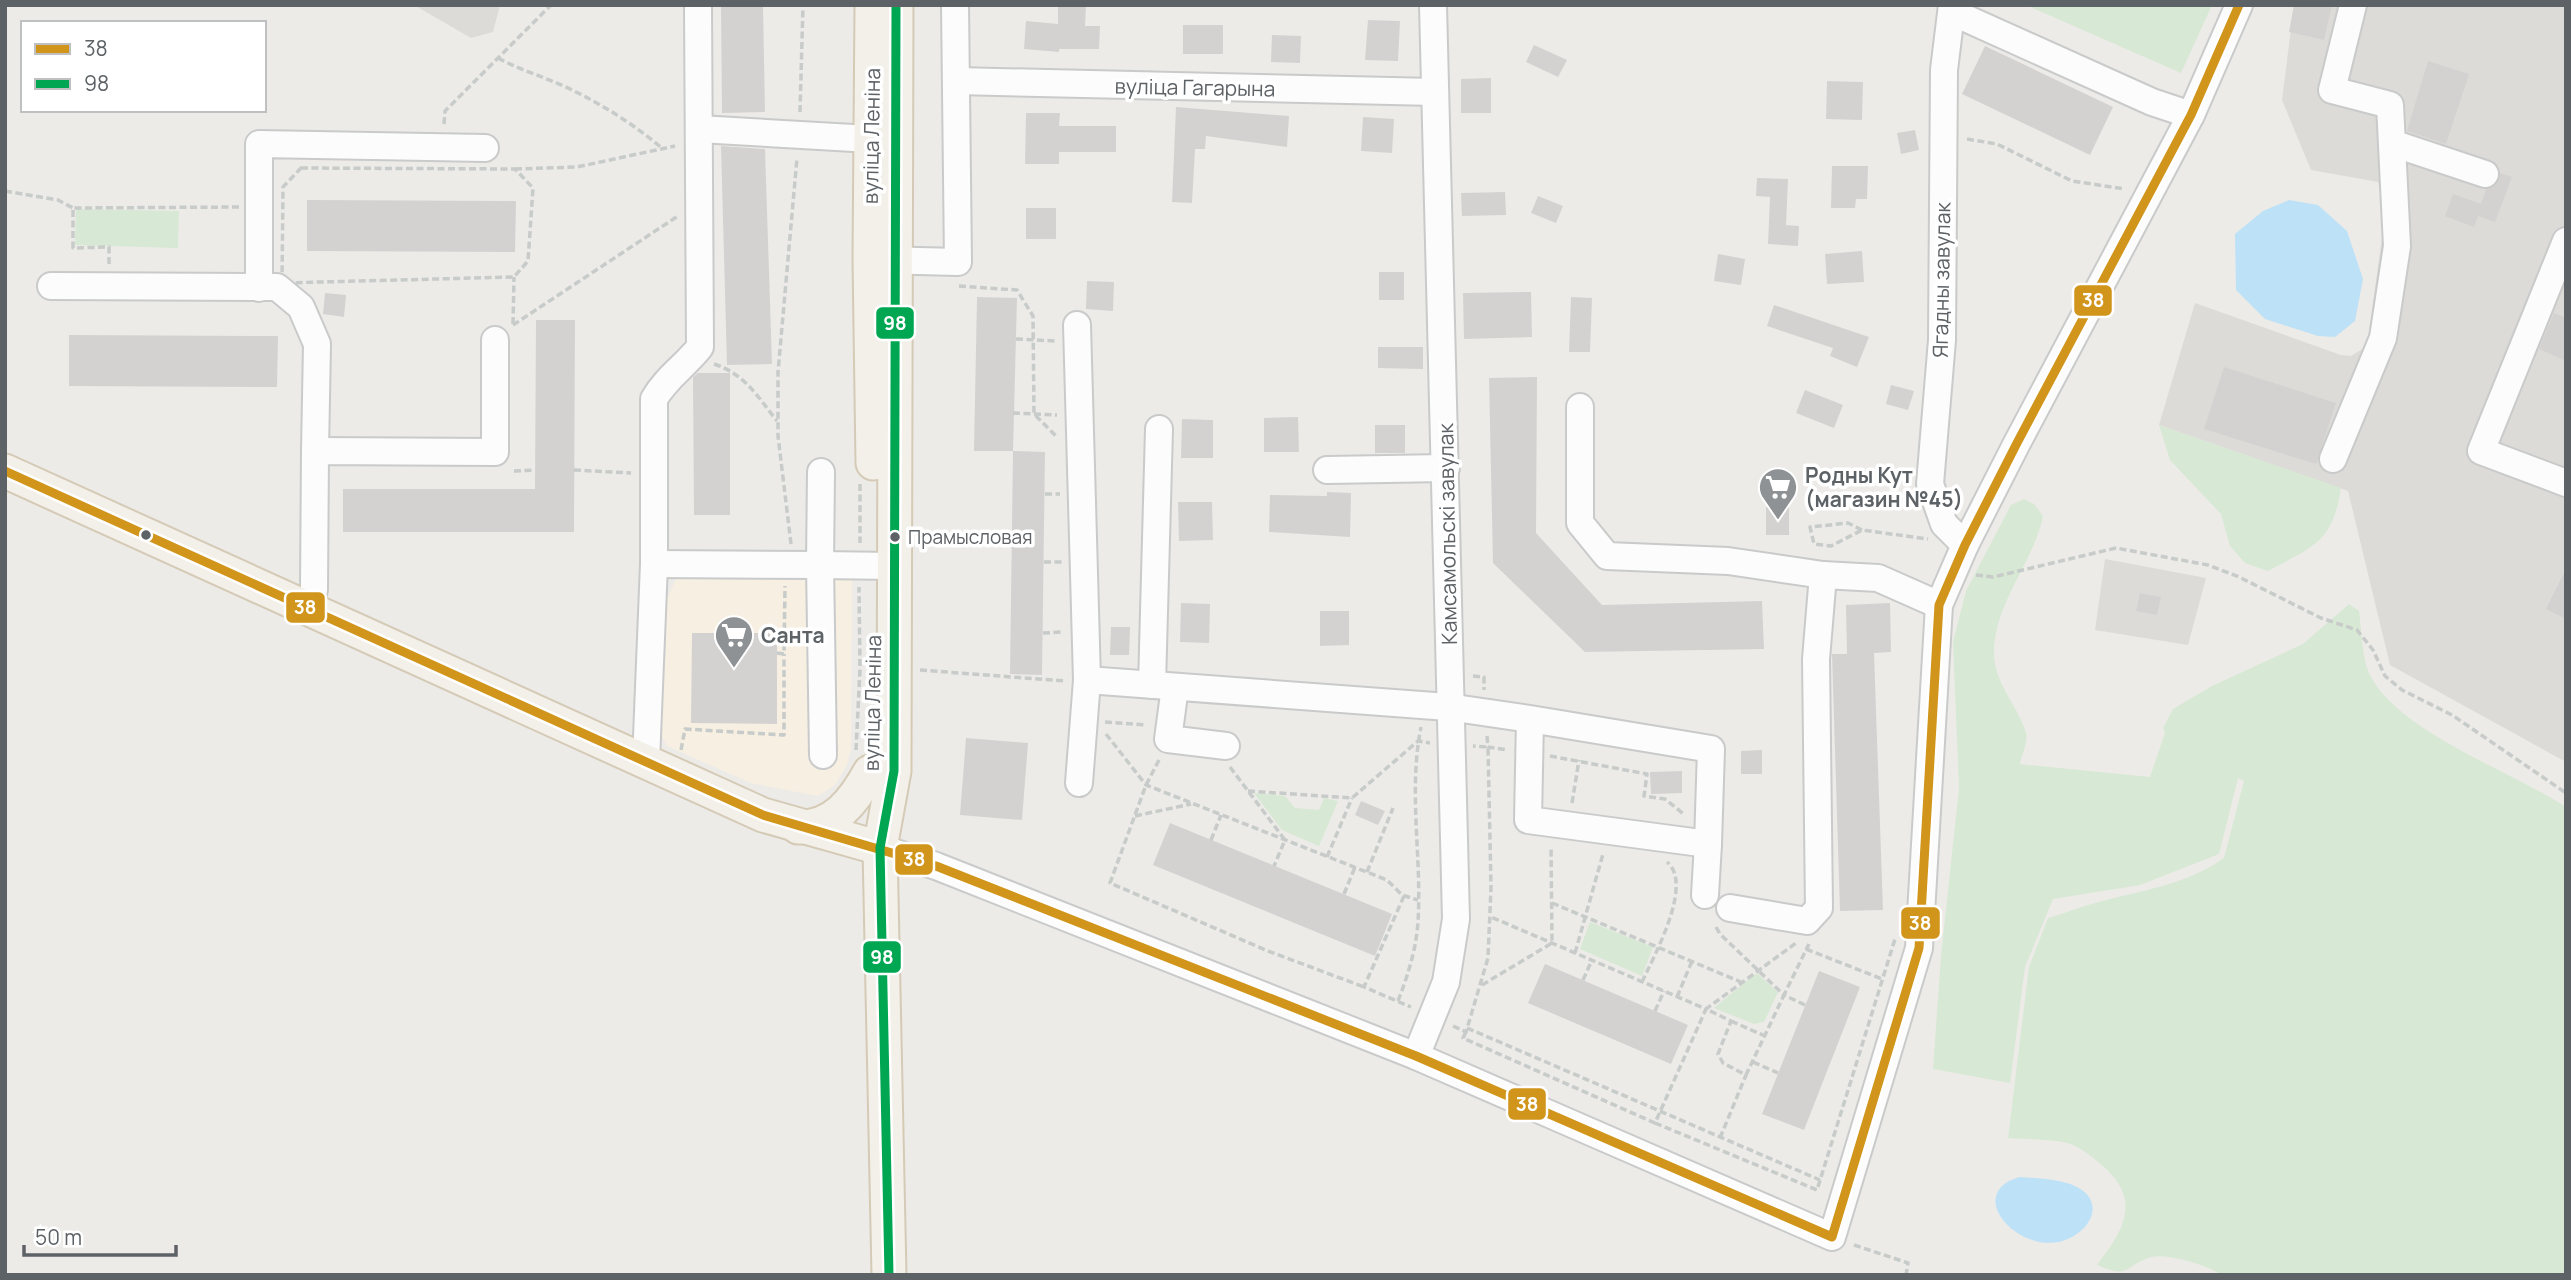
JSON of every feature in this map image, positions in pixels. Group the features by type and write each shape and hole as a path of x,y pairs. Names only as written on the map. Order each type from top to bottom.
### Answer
{"main road":[{"name":"вуліца Леніна","path":"872,5 884,140"},
{"name":"вуліца Леніна","path":"880,848 870,818 862,765 873,566 884,140 896,5"},
{"path":"5,471 307,610 646,752 763,815 797,827 880,848 889,1275"},
{"name":"вуліца Леніна","path":"873,566 894,771 880,848"},
{"path":"797,827 810,827 825,822 847,808 862,765"}],"street":[{"path":"646,752 654,564 654,398 664,381 700,348 698,5"},
{"path":"883,260 958,262 955,5"},
{"name":"Камсамольскі завулак","path":"1416,1056 1446,982 1456,919 1448,707 1446,468 1433,5"},
{"path":"880,848 936,866 1416,1056 1832,1237 1919,948 1939,605 1954,571 1959,540 2191,116 2239,5"},
{"path":"2333,459 2383,338 2397,246 2390,105 2332,90 2353,5"},
{"path":"1952,8 2152,102 2191,116"},
{"name":"Ягадны завулак","path":"1952,8 1944,71 1942,340 1930,484 1944,524 1959,540"},
{"name":"вуліца Гагарына","path":"956,81 1435,92"},
{"path":"699,135 799,134 884,140"},
{"path":"2392,143 2485,174"},
{"path":"259,288 271,208 259,144 485,148"},
{"path":"2566,241 2481,451 2566,483"},
{"path":"51,286 276,287 301,307 317,344 314,590 307,610"},
{"path":"315,451 495,452 507,334"},
{"path":"1078,334 1081,681 1079,783"},
{"path":"1580,407 1580,523 1607,556 1728,561 1824,575 1878,578 1939,605"},
{"path":"1159,429 1163,686 1168,733 1227,755"},
{"path":"1327,470 1446,468"},
{"path":"821,472 823,755"},
{"path":"654,564 821,556 873,566"},
{"path":"1722,916 1807,921 1819,908 1816,659 1824,575"},
{"path":"1081,681 1448,707 1711,749 1708,838 1696,898"},
{"path":"1530,719 1528,820 1708,838"}],"path":[{"path":"443,147 445,111 551,5"},
{"path":"803,5 799,134 778,372 778,423 791,548 873,566 858,739 862,765"},
{"path":"498,58 529,75 571,90 640,129 663,149"},
{"path":"514,276 282,283 271,208 283,187 301,168 577,167 663,149 699,135"},
{"path":"1943,135 1997,144 2071,181 2151,192"},
{"path":"507,334 514,276 528,261 533,188 515,169"},
{"path":"5,191 58,200 73,208 271,208"},
{"path":"507,334 699,202"},
{"path":"73,208 73,248 109,247 108,287"},
{"path":"954,286 1017,290 1033,316 1034,414 1060,439"},
{"path":"1016,339 1033,340 1078,334"},
{"path":"692,358 736,373 748,383 778,423"},
{"path":"1013,413 1080,415"},
{"path":"514,457 514,471 535,470"},
{"path":"574,470 652,474"},
{"path":"1863,530 1831,547 1814,544 1810,527 1848,523 1863,530 1942,541 1959,540"},
{"path":"1954,571 1993,578 2116,548 2208,565 2261,586 2321,618 2357,630 2373,650 2385,676 2402,690 2452,715 2566,793"},
{"path":"1044,562 1072,562"},
{"path":"1043,633 1074,632"},
{"path":"646,752 679,758 685,729 784,735 784,654"},
{"path":"928,671 1081,681"},
{"path":"1418,900 1404,896 1387,880 1146,785 1096,722 1168,733 1146,785 1110,883 1268,951 1364,987 1433,1017"},
{"path":"1488,747 1579,760 1647,774 1644,796 1665,799 1708,838"},
{"path":"1227,755 1285,840"},
{"path":"1552,943 1552,902 1560,824 1579,760"},
{"path":"1327,857 1352,799"},
{"path":"1135,816 1193,804"},
{"path":"1367,872 1393,808"},
{"path":"1211,840 1221,815"},
{"path":"1274,866 1285,840"},
{"path":"1575,953 1604,852 1591,849"},
{"path":"1642,982 1675,902 1676,879 1670,863 1657,860"},
{"path":"1344,894 1355,867"},
{"path":"1364,987 1404,896"},
{"path":"1675,902 1696,898"},
{"path":"1552,902 1741,982"},
{"path":"1722,916 1757,969 1784,995 1805,1005"},
{"path":"1491,917 1765,1037"},
{"path":"1821,1180 1467,1030 1463,1038 1655,1123 1817,1190 1821,1180 1899,928"},
{"path":"1720,1138 1746,1076 1812,939"},
{"path":"1655,1123 1706,1009 1797,942"},
{"path":"1480,986 1552,943"},
{"path":"1806,949 1883,979"},
{"path":"1583,980 1592,960"},
{"path":"1677,997 1692,961"},
{"path":"1655,1012 1664,991"},
{"path":"1731,1021 1718,1054 1723,1063 1746,1076"},
{"path":"1753,1062 1778,1073"},
{"path":"1832,1237 1908,1263 1906,1275"}],"shaded area":[{"path":"414,5 500,5 493,32 471,38"},
{"path":"2294,5 2566,5 2566,762 2390,665 2348,491 2159,425 2195,303 2341,355 2351,356 2367,346 2386,208 2378,182 2311,170 2282,100"},
{"path":"2105,559 2206,578 2188,645 2095,630"},
{"path":"676,579 852,580 851,748 847,765 835,785 818,796 751,783 667,746 662,736 664,605"}],"green space":[{"path":"2026,5 2212,5 2181,73"},
{"path":"76,209 179,211 178,248 75,245"},
{"path":"2159,425 2341,488 2332,521 2326,532 2308,549 2268,571 2245,563 2230,546 2221,514 2170,460"},
{"path":"2024,499 2034,504 2043,516 2031,551 2000,617 1994,653 2002,685 2026,733 2020,764 2150,777 2165,733 2163,728 2173,709 2212,686 2303,644 2349,604 2359,611 2366,665 2378,687 2398,708 2423,728 2453,746 2566,807 2566,1275 2221,1275 2188,1261 2159,1256 2143,1260 2127,1270 2116,1271 2097,1265 2121,1228 2124,1216 2123,1192 2116,1180 2097,1161 2073,1145 2050,1140 2008,1138 2029,967 2048,918 2178,881 2224,858 2244,781 2238,778 2219,854 2140,885 2053,899 2025,967 2010,1083 1933,1069 1941,956 1959,788 1953,642 1966,591 2011,505"},
{"path":"1254,793 1285,796 1295,808 1319,810 1324,798 1338,801 1319,846 1282,830"},
{"path":"1590,922 1653,947 1642,976 1580,949"},
{"path":"1758,974 1778,992 1764,1022 1754,1024 1714,1008 1754,975"}],"water":[{"path":"2289,200 2318,205 2347,231 2363,279 2355,321 2335,337 2318,336 2265,319 2236,290 2235,234 2263,211"},
{"path":"2019,1177 2067,1183 2079,1188 2087,1194 2093,1210 2086,1226 2068,1239 2051,1243 2033,1240 2017,1233 1997,1210 1996,1197 2003,1186"}],"building":[{"path":"721,5 763,5 765,112 722,113"},
{"path":"1058,5 1086,5 1085,26 1100,26 1099,49 1059,49 1059,52 1024,49 1026,21 1058,24"},
{"path":"2294,5 2332,5 2324,40 2289,32"},
{"path":"1368,20 1400,21 1398,61 1365,60"},
{"path":"1183,25 1223,25 1223,54 1183,54"},
{"path":"1272,35 1301,36 1300,63 1271,62"},
{"path":"1534,45 1567,60 1558,77 1526,62"},
{"path":"1985,46 2113,107 2090,155 1962,94"},
{"path":"2428,61 2469,74 2446,144 2407,131"},
{"path":"1491,78 1491,113 1461,113 1461,79"},
{"path":"1827,81 1863,82 1862,120 1826,119"},
{"path":"1176,107 1289,116 1287,147 1206,136 1205,149 1195,149 1192,203 1172,202"},
{"path":"1026,113 1060,113 1059,126 1116,126 1116,152 1059,152 1059,164 1025,164"},
{"path":"1363,117 1394,119 1392,153 1361,151"},
{"path":"1915,130 1919,150 1901,154 1897,133"},
{"path":"721,146 765,149 772,364 727,365"},
{"path":"1832,166 1868,166 1867,199 1856,199 1855,208 1831,208"},
{"path":"2500,173 2512,177 2495,222 2478,216 2474,227 2445,216 2453,194 2481,204 2486,189 2496,185"},
{"path":"1757,178 1788,179 1786,225 1799,226 1798,246 1768,244 1770,197 1756,196"},
{"path":"1505,192 1506,215 1462,216 1461,193"},
{"path":"1538,196 1563,206 1556,223 1531,213"},
{"path":"307,200 516,201 515,252 307,251"},
{"path":"1026,208 1056,208 1056,239 1026,239"},
{"path":"1862,251 1864,282 1827,284 1825,254"},
{"path":"1718,254 1745,259 1741,285 1714,281"},
{"path":"1379,272 1404,272 1404,300 1379,300"},
{"path":"1087,281 1114,282 1113,311 1086,309"},
{"path":"1531,292 1532,337 1464,339 1463,293"},
{"path":"325,293 346,295 344,317 323,314"},
{"path":"977,297 1017,298 1013,451 974,451"},
{"path":"1571,297 1592,298 1590,352 1569,352"},
{"path":"1774,305 1869,337 1857,367 1830,356 1833,348 1767,326"},
{"path":"2554,313 2566,318 2566,361 2539,349"},
{"path":"536,320 575,320 574,532 343,532 343,489 535,489"},
{"path":"69,335 278,336 277,387 69,386"},
{"path":"1378,347 1423,347 1423,369 1378,368"},
{"path":"2224,367 2336,403 2316,464 2204,429"},
{"path":"698,373 730,373 730,515 694,515 693,377"},
{"path":"1537,377 1536,533 1602,605 1762,601 1764,649 1585,652 1493,563 1489,378"},
{"path":"1891,385 1914,391 1908,410 1886,404"},
{"path":"1805,390 1843,405 1834,428 1796,413"},
{"path":"1298,417 1299,452 1264,452 1264,418"},
{"path":"1182,419 1213,420 1213,458 1181,458"},
{"path":"1375,425 1405,425 1405,453 1375,453"},
{"path":"1013,451 1045,452 1042,675 1010,674"},
{"path":"1327,492 1351,493 1350,537 1269,532 1270,495 1327,496"},
{"path":"1178,502 1212,502 1213,540 1179,541"},
{"name":"Родны Кут (магазин №45)","path":"1766,507 1789,507 1789,535 1766,535"},
{"path":"2566,569 2566,619 2546,609"},
{"path":"2140,593 2161,597 2157,615 2136,611"},
{"path":"1181,603 1210,604 1209,643 1180,642"},
{"path":"1890,603 1891,652 1874,653 1883,910 1840,911 1832,654 1847,654 1846,605"},
{"path":"1320,611 1349,611 1349,645 1320,646"},
{"path":"1111,627 1130,627 1129,655 1110,655"},
{"name":"Санта","path":"692,633 777,633 777,724 691,723"},
{"path":"966,738 1028,743 1022,820 960,815"},
{"path":"1762,750 1762,774 1741,774 1741,751"},
{"path":"1682,771 1682,793 1651,794 1650,772"},
{"path":"1361,801 1385,811 1378,825 1355,815"},
{"path":"1170,823 1392,914 1375,956 1153,865"},
{"path":"1545,964 1688,1025 1671,1064 1528,1003"},
{"path":"1819,971 1860,987 1804,1130 1762,1114"}],"transit line":[{"name":"98","path":"889,1275 880,848 894,771 896,5"},
{"name":"38","path":"5,471 763,815 936,866 1416,1056 1832,1237 1919,948 1939,605 1965,545 2017,443 2191,115 2239,5"}],"place":[{"name":"Родны Кут (магазин №45)","path":"1778,521"},
{"name":"Прамысловая","path":"895,537"},
{"name":"Санта","path":"734,669"}]}
